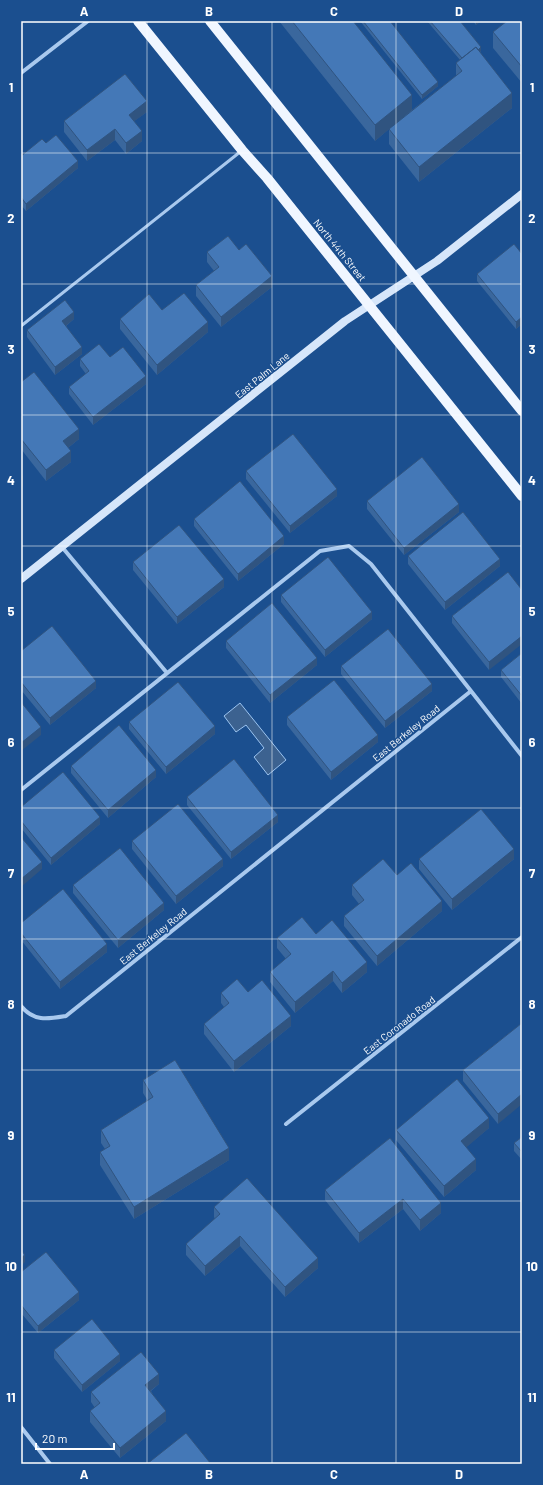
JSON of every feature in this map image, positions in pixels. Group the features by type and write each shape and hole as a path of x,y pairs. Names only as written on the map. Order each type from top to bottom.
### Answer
{"main road":[{"name":"North 44th Street","path":"138,21 242,150 267,178 351,284 370,305 522,496"},
{"path":"210,21 522,411"}],"street":[{"path":"21,73 88,21"},
{"name":"East Palm Lane","path":"21,579 345,321 437,261 522,194"},
{"path":"21,790 320,551 349,546 371,564 522,756"},
{"path":"62,547 167,673"},
{"name":"East Berkeley Road","path":"21,1006 26,1012 45,1020 66,1016 471,691"},
{"name":"East Coronado Road","path":"286,1124 522,937"},
{"path":"21,1427 50,1464"}],"lane":[{"path":"21,326 242,150"}],"water":[{"path":"240,703 286,760 268,775 254,757 264,748 246,725 236,732 224,716"}],"building":[{"path":"292,21 353,21 412,95 375,125"},
{"path":"363,21 390,21 438,82 422,95"},
{"path":"430,21 460,21 481,47 478,50 476,47 462,58"},
{"path":"507,21 522,21 522,67 493,32"},
{"path":"476,47 512,93 419,167 389,129 462,71 456,63"},
{"path":"125,74 147,101 129,115 142,131 126,143 115,129 87,150 64,121"},
{"path":"56,135 78,161 26,204 21,197 21,156 42,139 46,143"},
{"path":"228,236 239,250 246,244 272,276 221,317 196,285 219,267 207,252"},
{"path":"514,244 522,254 522,317 516,322 477,274"},
{"path":"184,293 208,322 157,365 120,319 149,294 162,310"},
{"path":"65,300 74,312 62,321 82,347 55,367 27,330"},
{"path":"99,344 110,357 123,347 146,376 93,417 69,387 89,371 80,359"},
{"path":"34,372 79,429 63,441 71,451 46,470 21,439 21,382"},
{"path":"293,434 337,489 290,526 246,471"},
{"path":"422,457 459,504 404,548 367,501"},
{"path":"240,481 284,536 238,574 194,519"},
{"path":"463,512 500,559 445,602 408,556"},
{"path":"179,525 224,579 177,617 133,562"},
{"path":"328,557 372,612 325,650 281,595"},
{"path":"508,572 522,590 522,636 489,662 452,616"},
{"path":"272,603 317,658 270,695 226,641"},
{"path":"52,626 96,681 50,718 21,682 21,651"},
{"path":"388,629 432,684 385,721 341,666"},
{"path":"522,653 522,696 501,670"},
{"path":"334,680 378,735 331,772 287,717"},
{"path":"178,682 215,726 166,767 129,722"},
{"path":"21,702 41,727 21,743"},
{"path":"119,725 156,770 108,810 71,766"},
{"path":"234,759 278,815 231,852 187,797"},
{"path":"63,772 100,817 51,858 21,821 21,807"},
{"path":"178,804 223,859 176,896 132,841"},
{"path":"481,809 514,849 452,899 419,859"},
{"path":"21,837 42,862 21,879"},
{"path":"120,848 164,903 118,940 73,885"},
{"path":"383,859 397,875 411,863 442,901 377,956 344,916 364,900 352,885"},
{"path":"63,889 107,944 60,982 21,933 21,923"},
{"path":"302,917 316,934 332,920 367,962 342,983 333,971 295,1002 270,972 291,954 277,938"},
{"path":"237,979 248,992 262,980 291,1016 234,1061 204,1024 229,1003 221,993"},
{"path":"522,1023 522,1094 498,1114 463,1070"},
{"path":"175,1060 229,1148 134,1207 100,1152 110,1146 101,1130 153,1097 143,1080"},
{"path":"457,1079 489,1118 461,1141 476,1159 444,1186 396,1130"},
{"path":"522,1137 522,1152 514,1143"},
{"path":"390,1138 441,1203 420,1220 403,1199 359,1233 325,1190"},
{"path":"247,1178 318,1258 285,1287 240,1236 205,1266 186,1244 220,1214 214,1207"},
{"path":"21,1250 25,1255 21,1258"},
{"path":"46,1252 79,1292 38,1326 21,1305 21,1272"},
{"path":"92,1319 120,1354 82,1385 54,1350"},
{"path":"141,1352 159,1374 145,1385 166,1411 120,1448 90,1411 100,1403 91,1392"},
{"path":"186,1433 211,1464 147,1464"}]}
